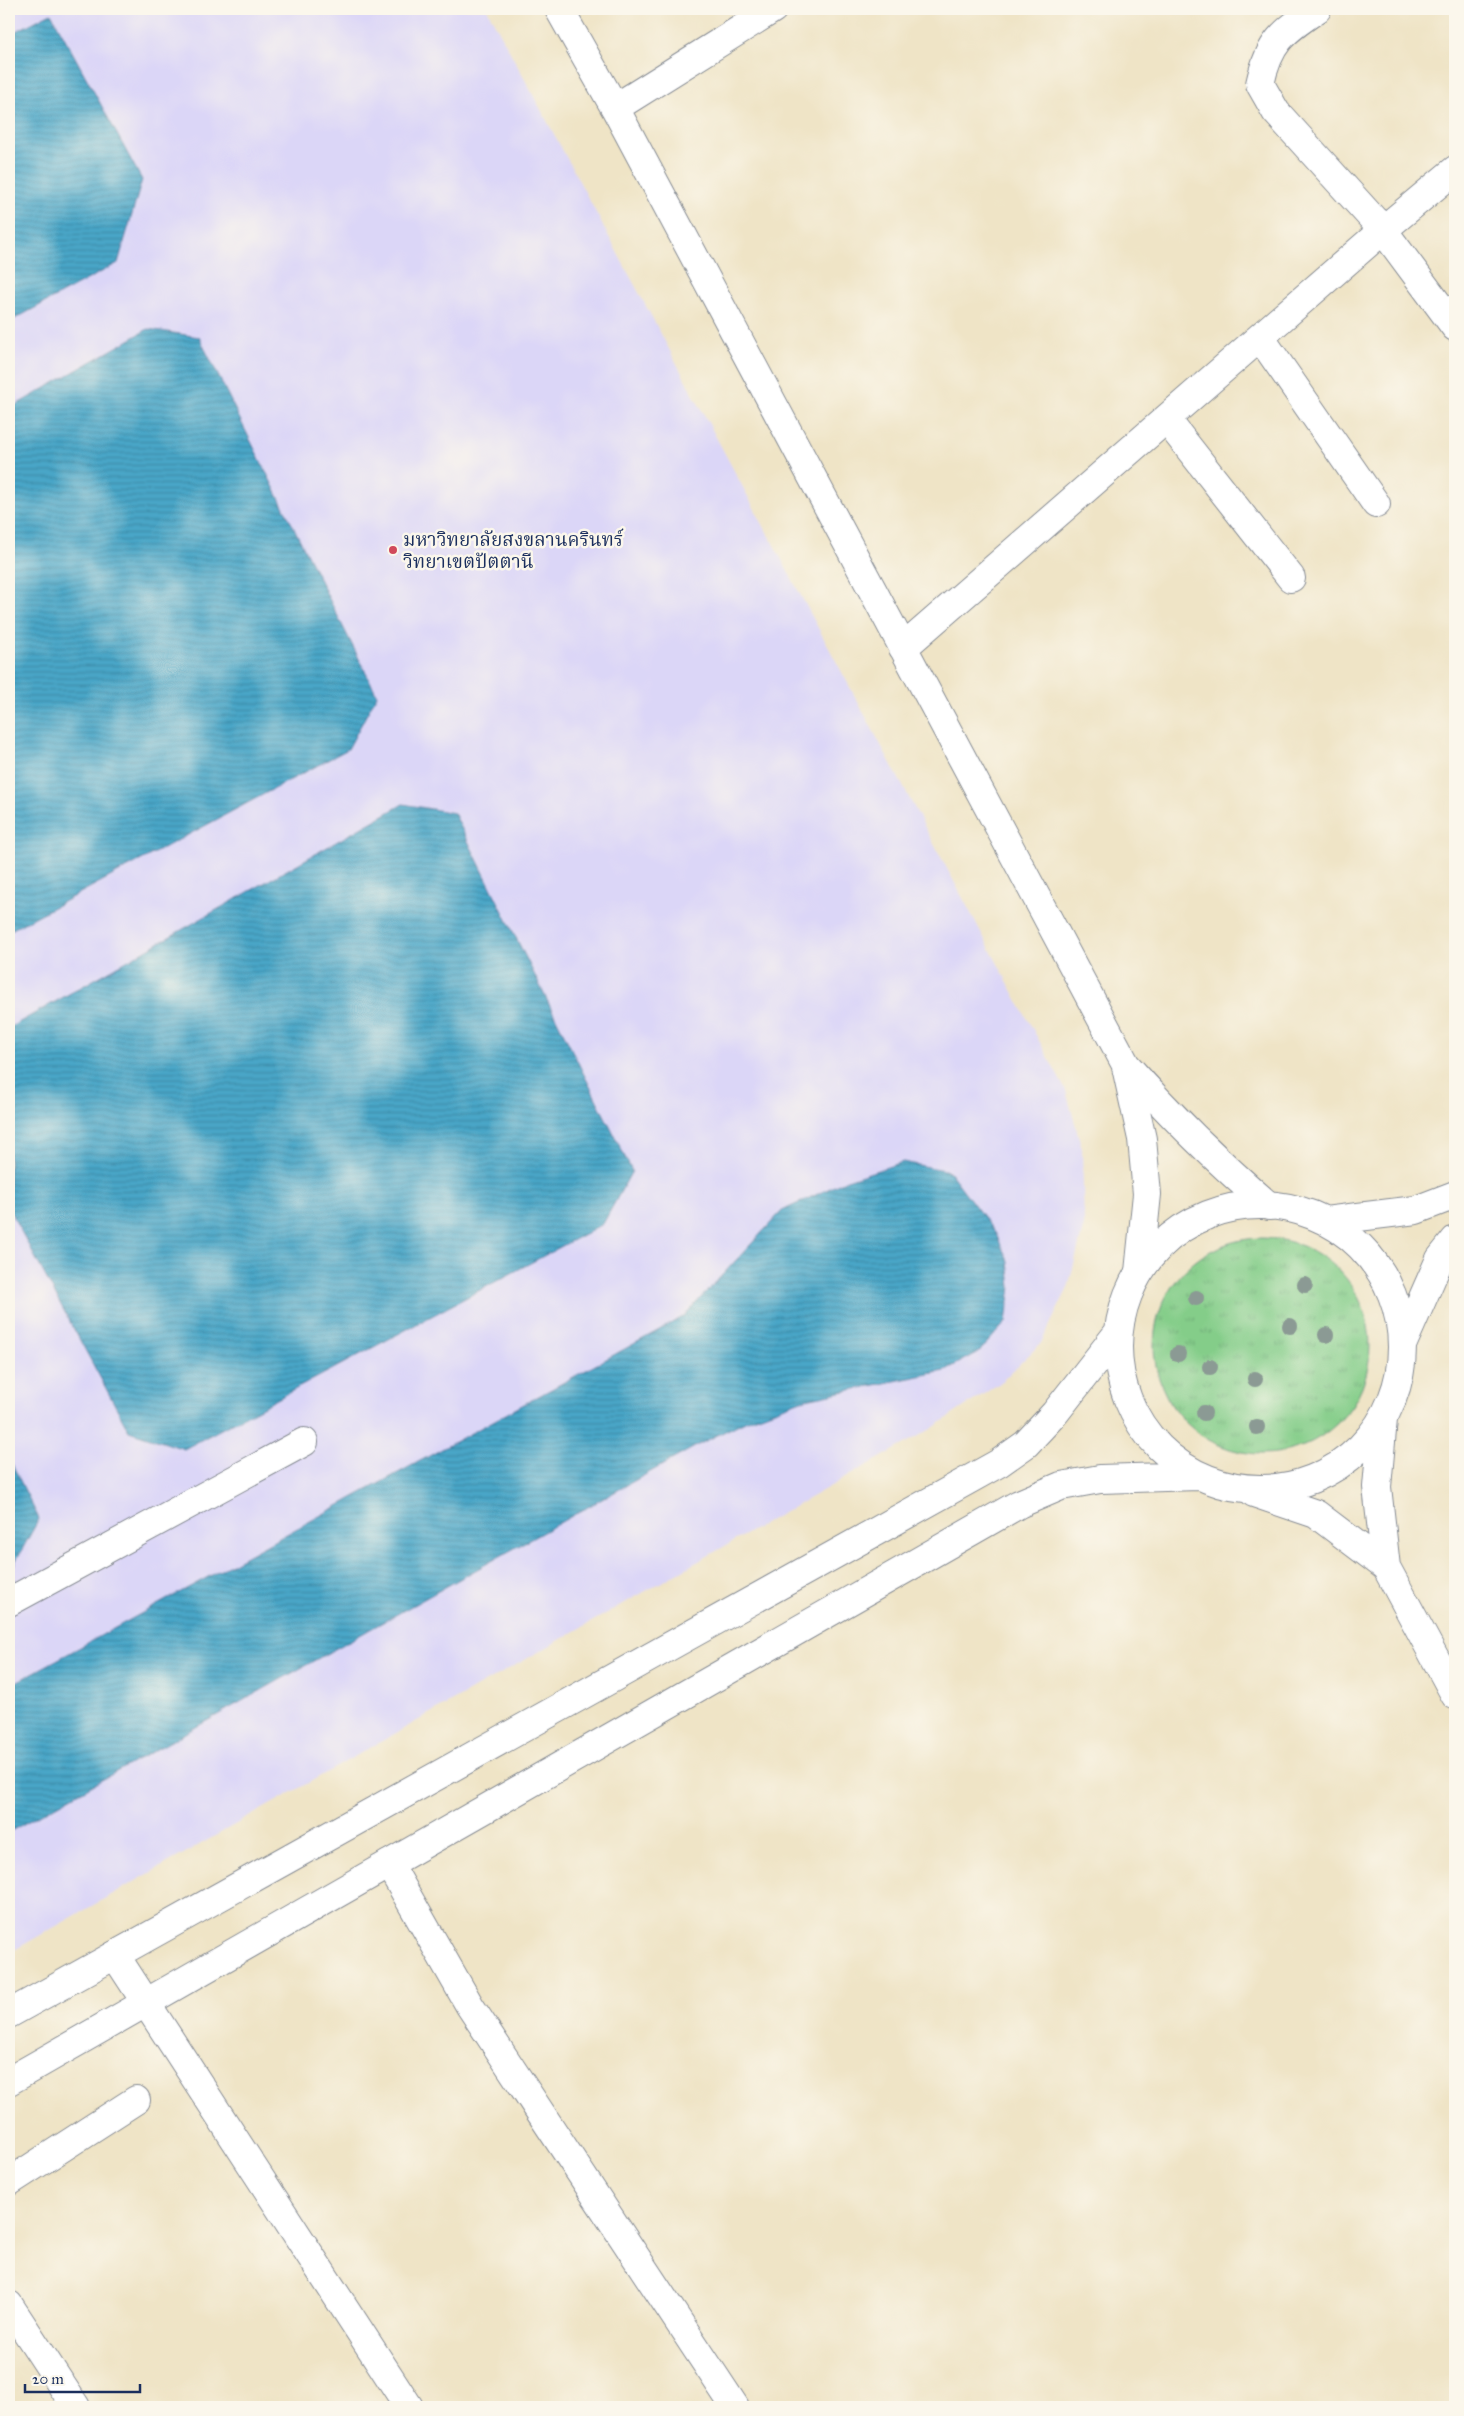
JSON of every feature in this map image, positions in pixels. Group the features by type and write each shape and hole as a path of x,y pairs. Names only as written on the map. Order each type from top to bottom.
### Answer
{"main road":[{"path":"560,9 615,108 1126,1065 1182,1128 1223,1167 1269,1206"},
{"path":"615,108 773,9"},
{"path":"1317,9 1286,30 1265,59 1260,84 1276,112 1383,230 1455,327"},
{"path":"903,648 1383,230 1455,170"},
{"path":"1260,337 1376,504"},
{"path":"1166,419 1291,578"},
{"path":"1126,1065 1142,1139 1147,1194 1138,1272"},
{"path":"1325,1221 1416,1210 1455,1195"},
{"path":"1238,1488 1281,1488 1321,1476 1356,1452 1383,1419 1398,1383 1403,1343 1397,1306 1381,1271 1356,1243 1325,1221 1298,1210 1269,1206 1231,1208 1195,1220 1163,1243 1138,1272 1124,1301 1117,1334 1119,1377 1135,1417 1162,1452 1198,1476 1316,1514 1386,1567"},
{"path":"1403,1343 1440,1259 1455,1240"},
{"path":"9,2014 999,1463 1026,1444 1049,1419 1117,1334"},
{"path":"1383,1419 1377,1488 1386,1567 1455,1695"},
{"path":"9,1602 304,1442"},
{"path":"9,2082 1019,1504 1061,1486 1100,1479 1198,1476"},
{"path":"388,1864 470,2006 736,2407"},
{"path":"115,1955 148,2002 408,2407"},
{"path":"9,2182 136,2100"},
{"path":"9,2305 76,2407"}],"shaded area":[{"name":"มหาวิทยาลัยสงขลานครินทร์ วิทยาเขตปัตตานี","path":"9,9 487,9 1066,1091 1082,1149 1084,1225 1068,1288 1041,1343 1000,1383 931,1429 9,1953"}],"green space":[{"path":"1262,1238 1283,1240 1303,1246 1322,1256 1345,1277 1362,1305 1368,1325 1370,1346 1368,1367 1362,1387 1352,1406 1331,1429 1303,1446 1283,1452 1262,1454 1241,1452 1221,1446 1202,1436 1179,1415 1162,1387 1156,1367 1154,1346 1156,1325 1162,1305 1172,1286 1193,1263 1221,1246 1241,1240"}],"water":[{"path":"51,13 142,180 118,263 9,322 9,35"},
{"path":"148,329 199,337 377,695 348,749 9,931 9,409"},
{"path":"403,804 454,813 632,1171 603,1224 184,1449 129,1431 9,1209 9,1028"},
{"path":"903,1162 949,1171 996,1234 1008,1261 1011,1287 1006,1322 979,1352 944,1371 801,1400 745,1421 700,1444 9,1832 9,1686 683,1317 782,1211 847,1180"},
{"path":"9,1458 39,1519 9,1573"}],"place":[{"name":"มหาวิทยาลัยสงขลานครินทร์ วิทยาเขตปัตตานี","path":"393,550"}]}
